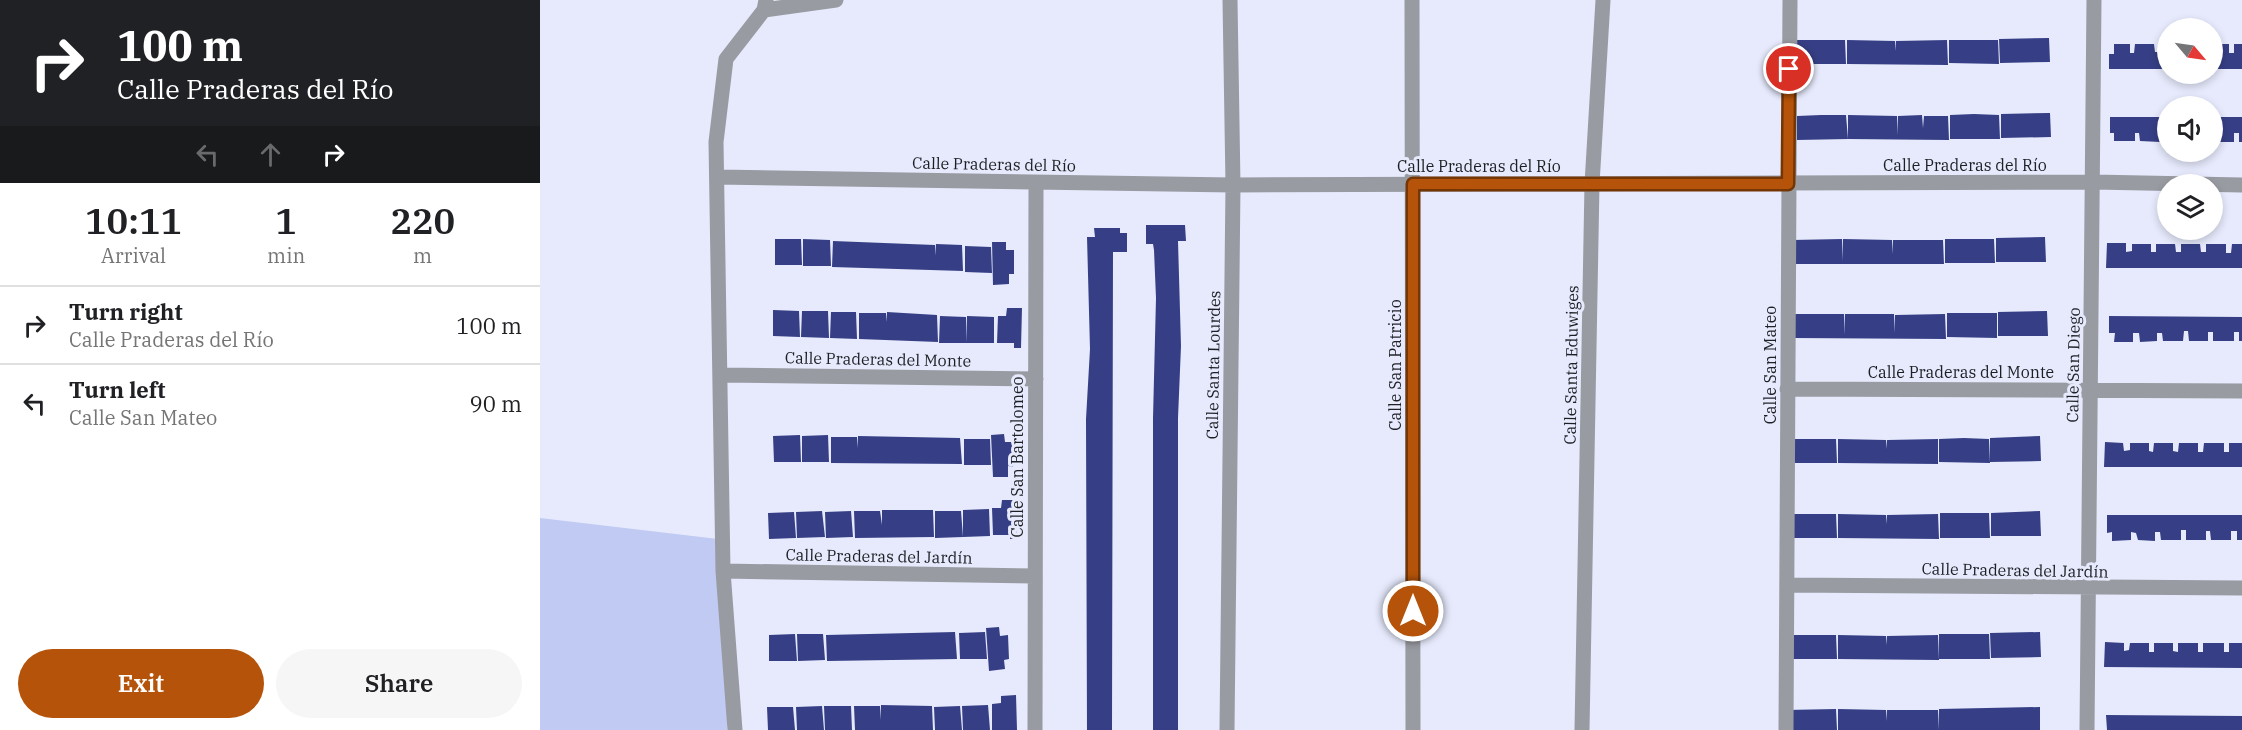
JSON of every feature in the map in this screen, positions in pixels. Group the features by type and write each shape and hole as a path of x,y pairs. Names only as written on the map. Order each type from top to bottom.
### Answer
{"street":[{"path":"735,730 723,572 718,108 726,59 765,5 836,0"},
{"name":"Calle Santa Lourdes","path":"1227,730 1233,185 1230,0"},
{"name":"Calle San Patricio","path":"1412,0 1413,730"},
{"name":"Calle Santa Eduwiges","path":"1582,730 1592,184 1603,0"},
{"name":"Calle San Mateo","path":"1786,730 1790,0"},
{"name":"Calle San Diego","path":"2087,730 2094,0"},
{"name":"Calle Praderas del Río","path":"717,177 1233,185 2094,182 2242,185"},
{"name":"Calle San Bartolomeo","path":"1035,730 1036,183"},
{"name":"Calle Praderas del Monte","path":"721,375 1036,379"},
{"name":"Calle Praderas del Monte","path":"1787,389 2242,391"},
{"name":"Calle Praderas del Jardín","path":"723,572 1035,576"},
{"name":"Calle Praderas del Jardín","path":"1787,585 2089,589 2242,588"}],"shaded area":[{"path":"540,518 718,539 731,572 727,730 540,730"}],"building":[{"path":"2049,38 2050,62 2000,63 1999,39"},
{"path":"1796,40 1845,40 1846,64 1796,64"},
{"path":"1847,40 1895,41 1896,51 1896,41 1947,40 1948,65 1847,64"},
{"path":"1949,40 1998,40 1999,64 1949,63"},
{"path":"2114,44 2130,44 2130,53 2134,53 2135,44 2154,44 2155,52 2157,52 2157,69 2109,69 2109,54 2114,54"},
{"path":"2223,44 2229,44 2229,53 2234,53 2234,44 2242,44 2242,69 2223,69"},
{"path":"2050,113 2051,137 2001,138 2001,114"},
{"path":"1846,115 1848,139 1797,140 1797,116"},
{"path":"1848,115 1897,116 1897,135 1898,116 1922,115 1923,128 1924,116 1948,116 1949,140 1848,139"},
{"path":"1950,115 1999,115 2000,139 1950,139"},
{"path":"2110,117 2157,117 2157,142 2140,141 2139,133 2135,133 2135,141 2114,141 2114,133 2110,133"},
{"path":"2223,117 2242,117 2242,142 2239,142 2239,133 2234,133 2234,142 2223,142"},
{"path":"1146,225 1185,225 1186,241 1178,241 1181,346 1178,418 1178,730 1153,730 1153,418 1156,298 1154,250 1153,244 1146,244"},
{"path":"1094,228 1120,228 1120,233 1127,233 1127,252 1113,252 1112,730 1087,730 1086,419 1090,349 1087,237 1095,237"},
{"path":"2045,237 2046,262 1996,262 1996,238"},
{"path":"775,239 801,239 802,265 775,265"},
{"path":"803,239 830,240 831,266 803,266"},
{"path":"1842,239 1843,261 1843,239 1892,240 1893,254 1893,240 1943,240 1944,264 1792,264 1792,240"},
{"path":"1945,239 1994,239 1995,263 1945,263"},
{"path":"833,241 935,245 935,256 936,244 962,245 963,271 832,267"},
{"path":"992,242 1006,242 1006,250 1014,250 1014,274 1009,274 1009,284 993,285"},
{"path":"2107,243 2126,243 2126,252 2132,251 2132,244 2151,244 2151,252 2156,252 2156,244 2175,244 2176,252 2181,252 2181,244 2200,244 2201,252 2206,252 2206,244 2226,244 2226,253 2231,253 2232,244 2242,244 2242,268 2106,268"},
{"path":"965,246 991,247 992,273 965,272"},
{"path":"1007,308 1022,308 1021,348 1014,348 1014,343 997,343 998,316 1006,316"},
{"path":"773,310 799,311 800,337 773,336"},
{"path":"802,311 828,311 829,338 801,337"},
{"path":"2047,311 2048,336 1998,336 1998,312"},
{"path":"831,312 856,312 857,339 830,338"},
{"path":"887,312 937,315 938,342 859,339 859,313 886,313 887,322"},
{"path":"1947,313 1997,313 1997,338 1947,337"},
{"path":"1794,314 1844,314 1844,335 1845,314 1894,314 1894,333 1895,315 1945,314 1946,339 1794,338"},
{"path":"940,316 966,317 967,343 939,343"},
{"path":"967,316 994,317 994,343 967,343"},
{"path":"2109,316 2242,317 2242,341 2239,341 2239,332 2234,332 2234,341 2213,341 2213,332 2208,332 2208,341 2189,341 2188,331 2184,331 2183,341 2163,341 2162,333 2157,333 2157,341 2140,342 2139,333 2133,333 2133,342 2114,342 2115,333 2109,333"},
{"path":"1004,434 1005,442 1012,442 1013,467 1008,466 1008,477 993,477 991,435"},
{"path":"800,435 801,462 774,462 773,436"},
{"path":"828,435 829,462 802,462 802,436"},
{"path":"858,436 960,438 962,464 831,463 831,437 857,437 858,448"},
{"path":"2040,436 2041,461 1990,462 1990,438"},
{"path":"964,439 990,439 991,465 964,465"},
{"path":"1786,439 1836,439 1837,463 1786,463"},
{"path":"1838,439 1886,440 1887,449 1887,440 1938,439 1938,464 1838,463"},
{"path":"1939,439 1989,439 1990,463 1939,462"},
{"path":"2105,442 2123,443 2124,451 2130,450 2130,443 2149,443 2149,451 2153,452 2154,443 2173,443 2173,451 2178,452 2179,443 2198,443 2198,452 2203,452 2204,443 2224,443 2224,452 2229,452 2229,443 2242,443 2242,467 2104,467"},
{"path":"1002,500 1016,500 1017,539 1010,539 1010,535 993,535 992,508 1001,508"},
{"path":"989,509 990,536 963,537 963,510"},
{"path":"882,510 933,510 934,537 855,538 854,511 880,511 882,525"},
{"path":"822,511 825,537 797,538 796,512"},
{"path":"851,511 853,537 826,538 825,512"},
{"path":"935,511 961,511 963,537 935,538"},
{"path":"2040,511 2041,536 1991,536 1991,513"},
{"path":"794,512 796,538 769,539 768,513"},
{"path":"1940,513 1989,513 1990,538 1940,538"},
{"path":"1786,514 1836,514 1837,538 1787,538"},
{"path":"1838,514 1886,515 1887,524 1887,515 1938,514 1939,539 1838,538"},
{"path":"2107,515 2242,515 2242,540 2237,540 2237,531 2231,531 2231,540 2211,540 2210,531 2206,531 2206,540 2186,540 2186,530 2181,530 2181,540 2161,540 2160,532 2155,532 2155,541 2138,540 2136,533 2131,532 2131,540 2112,541 2112,532 2107,533"},
{"path":"999,627 1000,636 1008,635 1009,659 1004,660 1005,669 989,671 986,628"},
{"path":"955,632 957,659 827,661 826,635"},
{"path":"985,632 987,659 960,659 959,633"},
{"path":"2040,632 2041,657 1991,658 1990,633"},
{"path":"795,634 797,661 769,661 769,635"},
{"path":"797,634 823,634 825,660 798,661"},
{"path":"1939,634 1989,634 1990,659 1939,659"},
{"path":"1786,635 1836,635 1837,659 1786,659"},
{"path":"1838,635 1886,636 1887,645 1887,636 1938,635 1939,660 1838,659"},
{"path":"2105,642 2124,643 2124,651 2129,650 2130,643 2149,643 2149,652 2154,652 2154,643 2173,643 2173,651 2178,652 2178,643 2198,643 2198,652 2203,652 2203,643 2224,643 2224,652 2229,652 2229,643 2242,643 2242,668 2104,667"},
{"path":"1016,695 1017,730 992,730 992,704 1001,703 1001,696"},
{"path":"881,705 932,706 933,730 855,730 854,706 880,706 881,720"},
{"path":"988,705 990,730 963,730 962,706"},
{"path":"822,706 824,730 797,730 796,707"},
{"path":"824,706 851,706 852,730 825,730"},
{"path":"960,706 962,730 935,730 934,707"},
{"path":"767,707 793,707 795,730 768,730"},
{"path":"2040,707 2040,730 1939,730 1939,709"},
{"path":"1836,709 1837,730 1786,730 1786,710"},
{"path":"1838,709 1886,710 1887,721 1887,710 1938,710 1939,730 1838,730"},
{"path":"2106,715 2242,716 2242,730 2107,730"}],"route":[{"path":"1413,611 1413,184 1788,184 1789,69"}]}
